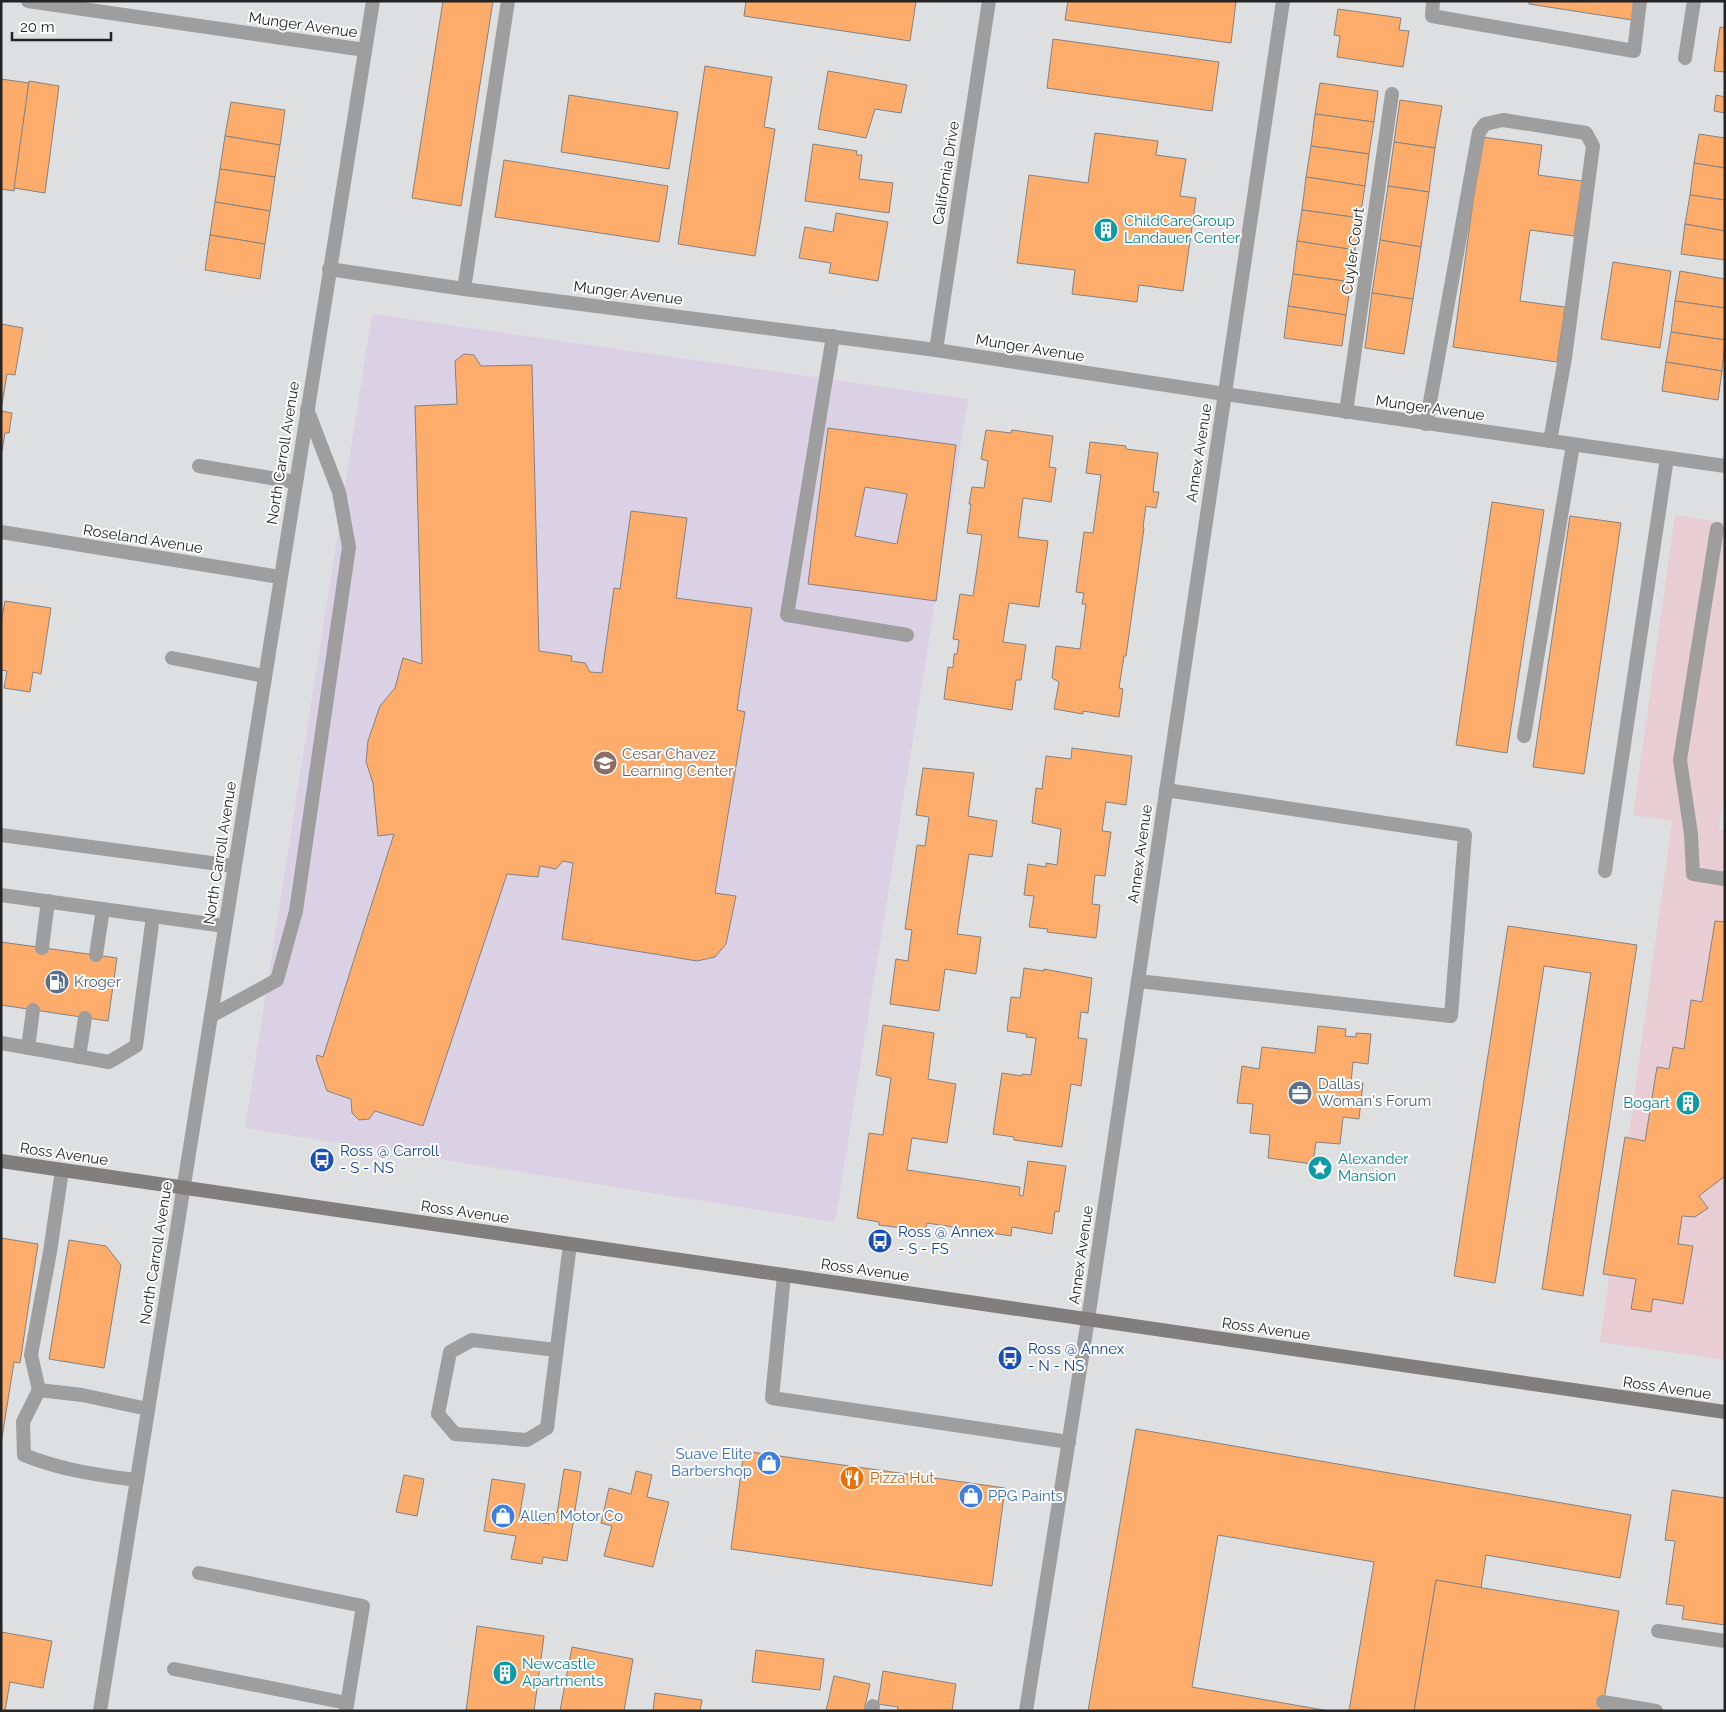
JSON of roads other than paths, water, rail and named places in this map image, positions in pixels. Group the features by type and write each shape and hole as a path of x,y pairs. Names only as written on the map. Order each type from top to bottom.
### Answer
{"main road":[{"name":"Ross Avenue","path":"1,1161 1725,1412"}],"street":[{"name":"Munger Avenue","path":"28,1 365,50"},
{"name":"North Carroll Avenue","path":"100,1711 373,1"},
{"path":"464,288 508,1"},
{"name":"California Drive","path":"936,350 989,1"},
{"name":"Annex Avenue","path":"1026,1711 1088,1319 1283,1"},
{"path":"1433,1 1432,16 1634,51 1640,1"},
{"path":"1685,58 1694,1"},
{"name":"Cuyler Court","path":"1346,412 1392,94"},
{"path":"1426,424 1479,132 1484,124 1503,120 1586,133 1593,146 1565,358 1550,441"},
{"name":"Munger Avenue","path":"329,269 936,350 1426,424 1725,466"},
{"path":"833,336 787,615 907,635"},
{"path":"211,1016 277,980 296,911 349,547 339,492 307,409"},
{"path":"1524,736 1573,445"},
{"path":"1605,871 1667,458"},
{"path":"200,466 295,482"},
{"path":"1717,529 1680,760 1691,834 1693,874 1725,878"},
{"name":"Roseland Avenue","path":"1,532 280,577"},
{"path":"172,658 264,676"},
{"path":"1138,980 1452,1016 1465,835 1166,790"},
{"path":"1,835 234,866"},
{"path":"1,895 225,926"},
{"path":"42,948 48,902"},
{"path":"96,955 103,909"},
{"path":"1,1043 109,1062 136,1046 153,916"},
{"path":"28,1048 33,1010"},
{"path":"79,1057 85,1018"},
{"path":"62,1170 32,1355 39,1390 24,1422 24,1455 49,1465 91,1474 137,1480"},
{"path":"556,1350 472,1340 450,1352 438,1414 455,1434 527,1440 547,1428 570,1244"},
{"path":"784,1275 772,1398 1069,1442"},
{"path":"39,1390 82,1395 148,1409"},
{"path":"174,1669 347,1707 363,1606 199,1573"},
{"path":"1658,1631 1725,1641"},
{"path":"1603,1702 1656,1711"}],"place":[{"name":"ChildCareGroup Landauer Center","path":"1106,230"},
{"name":"Cesar Chavez Learning Center","path":"605,763"},
{"name":"Kroger","path":"57,982"},
{"name":"Dallas Woman's Forum","path":"1300,1093"},
{"name":"Bogart","path":"1688,1103"},
{"name":"Ross @ Carroll - S - NS","path":"322,1160"},
{"name":"Alexander Mansion","path":"1320,1168"},
{"name":"Ross @ Annex - S - FS","path":"880,1241"},
{"name":"Ross @ Annex - N - NS","path":"1010,1358"},
{"name":"Suave Elite Barbershop","path":"769,1463"},
{"name":"Pizza Hut","path":"852,1478"},
{"name":"PPG Paints","path":"971,1496"},
{"name":"Allen Motor Co","path":"503,1516"},
{"name":"Newcastle Apartments","path":"505,1673"}]}
